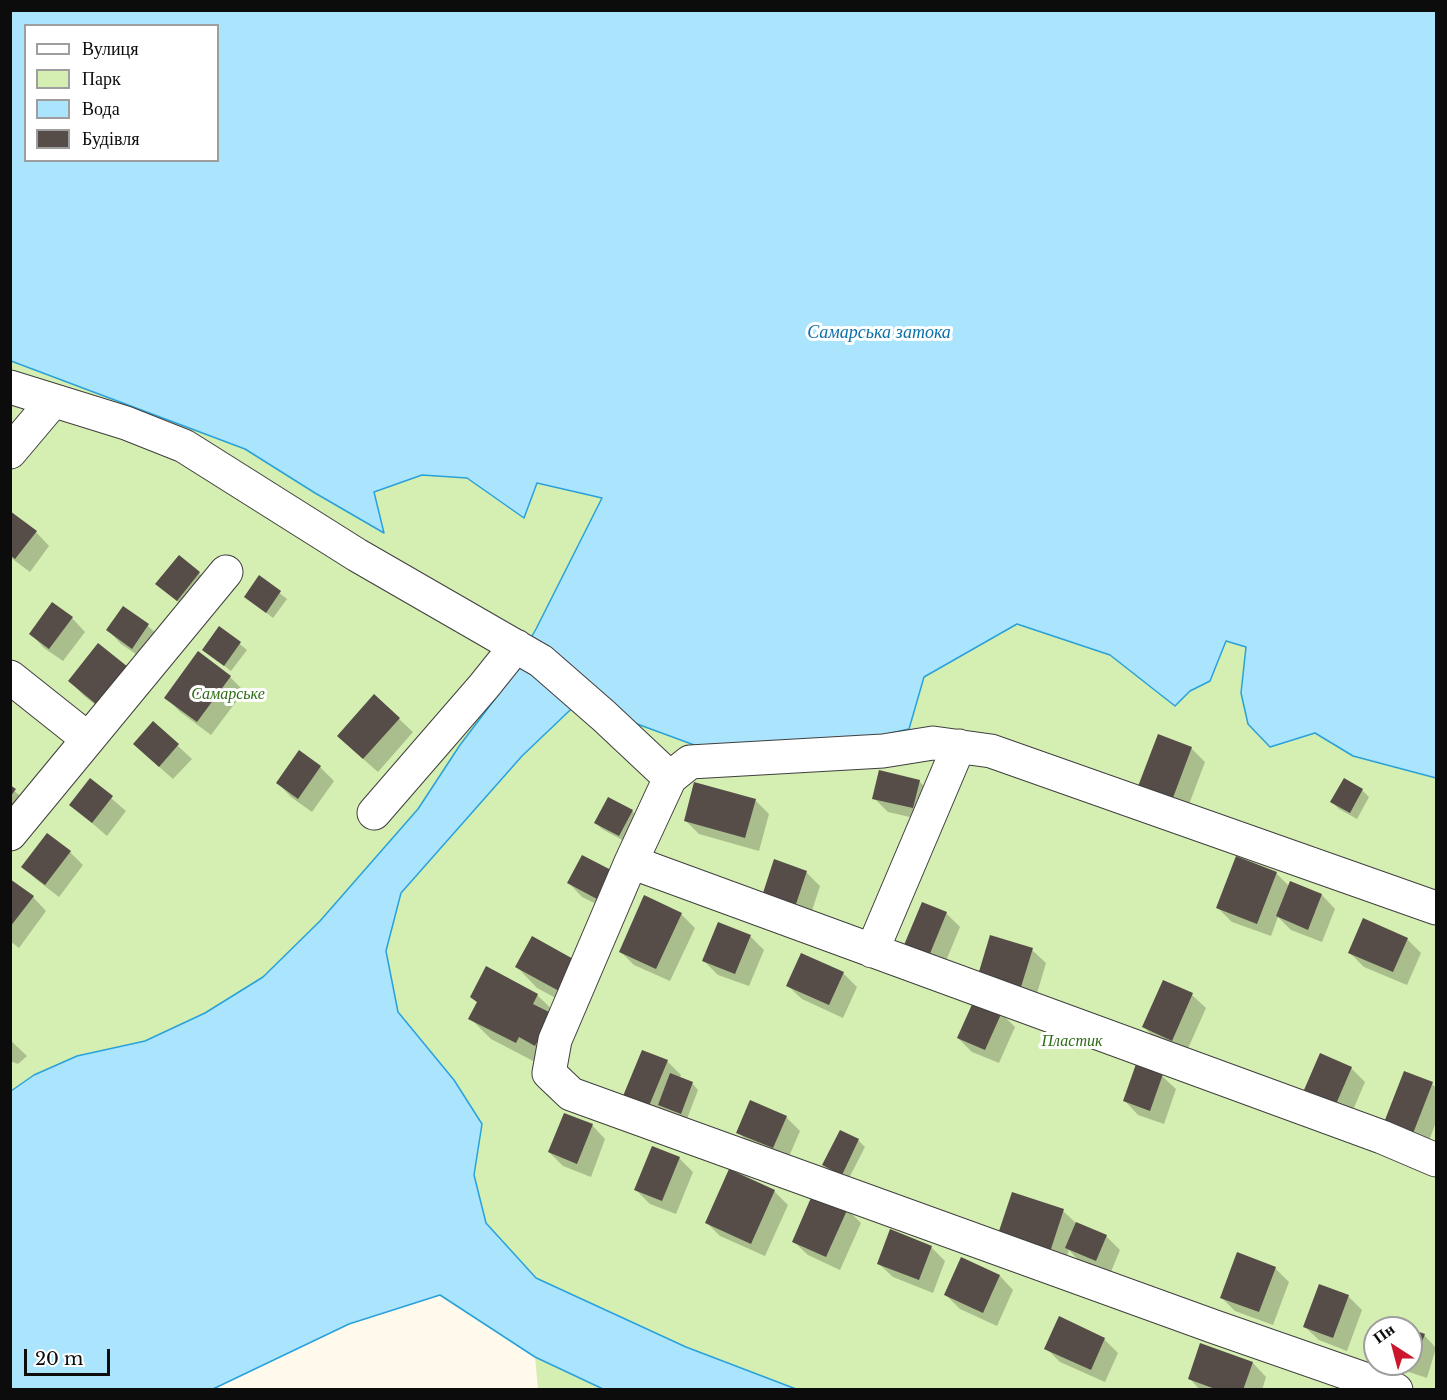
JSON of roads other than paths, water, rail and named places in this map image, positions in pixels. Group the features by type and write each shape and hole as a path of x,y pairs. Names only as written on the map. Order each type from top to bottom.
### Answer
{"lane":[{"path":"10,387 126,423 184,446 357,555 444,607 529,653 604,716 670,778"},
{"path":"10,452 53,401"},
{"path":"10,834 226,572"},
{"path":"374,813 484,686 529,653"},
{"path":"10,676 87,740"},
{"path":"1396,1389 1215,1327 571,1094 549,1074 555,1040 631,862 670,778 690,762 883,751 933,743 991,751 1437,908"},
{"path":"872,951 959,746"},
{"path":"631,862 1371,1133 1437,1160"}],"water":[{"name":"Самарська затока","path":"10,11 1436,11 1436,778 1353,756 1315,733 1270,747 1248,724 1241,693 1246,647 1226,641 1210,681 1190,691 1175,706 1110,655 1017,624 924,677 909,729 796,755 697,746 629,721 589,692 522,756 401,893 386,951 398,1012 454,1080 482,1124 474,1175 486,1223 536,1278 686,1347 796,1389 603,1389 535,1357 440,1295 349,1324 213,1389 11,1389 11,1091 34,1075 77,1056 145,1041 205,1013 263,977 320,921 418,809 460,745 501,691 536,629 602,498 537,483 524,518 467,478 422,475 374,492 384,533 245,449 11,361"}],"park label":[{"name":"Самарське","path":"228,694"},
{"name":"Пластик","path":"1072,1041"}]}
